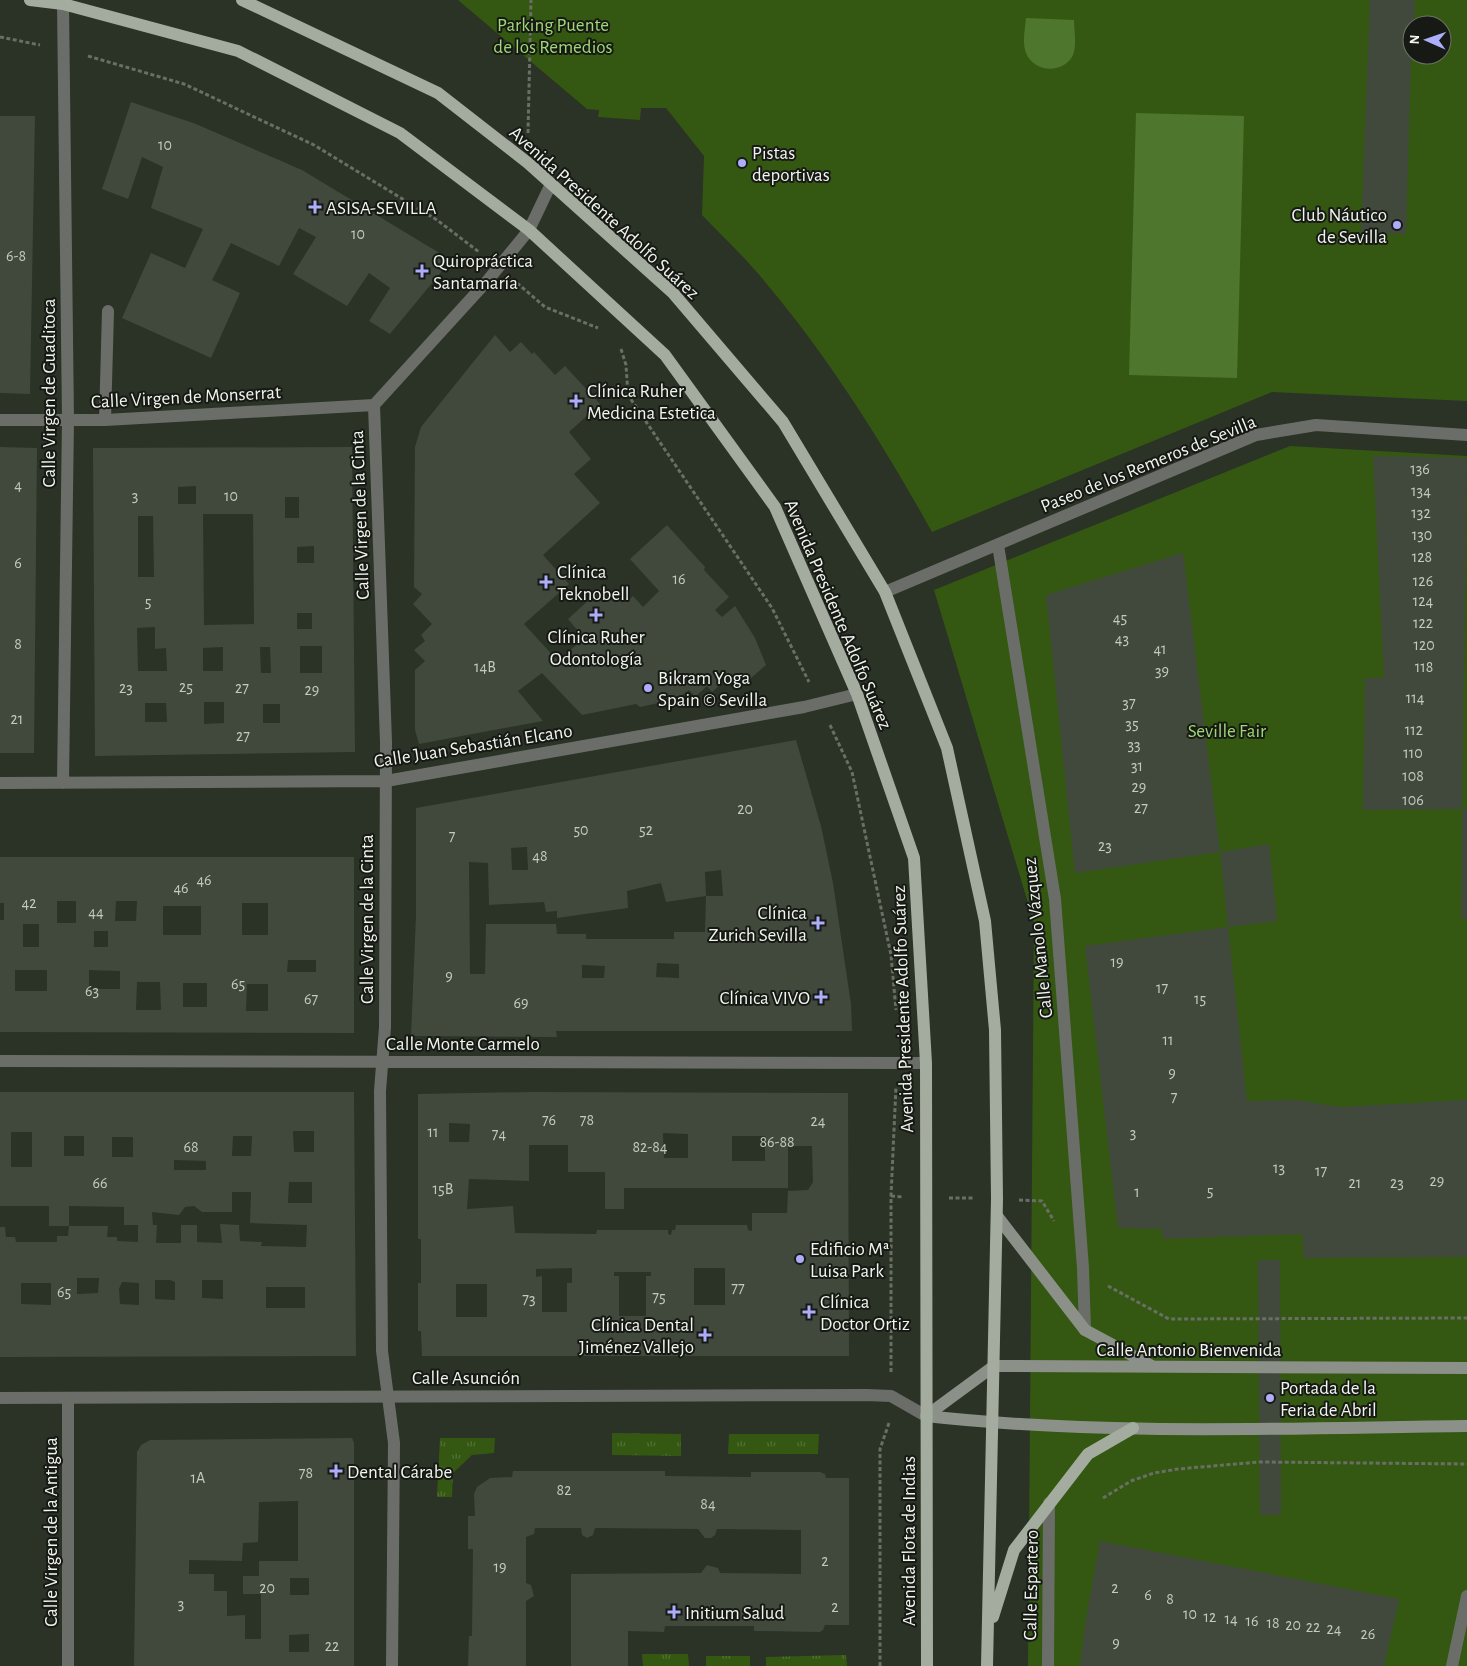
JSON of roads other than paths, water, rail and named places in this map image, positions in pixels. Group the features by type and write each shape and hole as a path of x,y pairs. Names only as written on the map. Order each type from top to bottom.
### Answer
{"main road":[{"name":"Avenida Presidente Adolfo Suárez","path":"30,0 63,4 238,51 400,133 529,230 665,355 775,507 857,694 914,858 926,1063 926,1416"},
{"name":"Avenida Presidente Adolfo Suárez","path":"242,0 438,93 528,163 673,293 783,422 885,592 947,748 985,921 995,1030 997,1216 993,1424"},
{"path":"997,1216 1085,1330 1154,1367"},
{"path":"926,1416 994,1366"},
{"name":"Calle Antonio Bienvenida","path":"994,1366 1467,1368"},
{"path":"926,1416 993,1424 1133,1428 1467,1426"},
{"name":"Avenida Flota de Indias","path":"926,1416 927,1666"},
{"path":"987,1666 993,1424"},
{"path":"988,1632 1014,1550 1088,1454 1133,1428"}],"street":[{"name":"Calle Virgen de Guaditoca","path":"63,4 68,420 64,783"},
{"name":"Calle Virgen de la Cinta","path":"392,1666 394,1443 382,1351 382,1062 385,1027 386,781 374,405 488,280 529,230 551,184"},
{"path":"105,420 108,311"},
{"name":"Calle Virgen de Monserrat","path":"0,420 105,420 374,405"},
{"name":"Paseo de los Remeros de Sevilla","path":"885,592 1256,435 1316,425 1467,435"},
{"name":"Calle Manolo Vázquez","path":"998,545 1055,899 1083,1268 1085,1330"},
{"name":"Calle Juan Sebastián Elcano","path":"0,783 386,781 804,707 857,694"},
{"name":"Calle Monte Carmelo","path":"0,1061 926,1063"},
{"name":"Calle Asunción","path":"0,1398 867,1395 891,1396 926,1416"},
{"name":"Calle Virgen de la Antigua","path":"68,1398 68,1666"},
{"name":"Calle Espartero","path":"1048,1666 1049,1503"},
{"path":"1452,1666 1467,1596"}],"place":[{"name":"Pistas deportivas","path":"742,163"},
{"name":"ASISA-SEVILLA","path":"315,207"},
{"name":"Club Náutico de Sevilla","path":"1397,225"},
{"name":"Quiropráctica Santamaría","path":"422,271"},
{"name":"Clínica Ruher Medicina Estetica","path":"576,401"},
{"name":"Clínica Teknobell","path":"546,582"},
{"name":"Clínica Ruher Odontología","path":"596,615"},
{"name":"Bikram Yoga Spain © Sevilla","path":"648,688"},
{"name":"Clínica Zurich Sevilla","path":"818,923"},
{"name":"Clínica VIVO","path":"821,997"},
{"name":"Edificio Mª Luisa Park","path":"800,1259"},
{"name":"Clínica Doctor Ortiz","path":"809,1312"},
{"name":"Clínica Dental Jiménez Vallejo","path":"705,1335"},
{"name":"Portada de la Feria de Abril","path":"1270,1398"},
{"name":"Dental Cárabe","path":"336,1471"},
{"name":"Initium Salud","path":"674,1612"}],"park label":[{"name":"Parking Puente de los Remedios","path":"553,35"},
{"name":"Seville Fair","path":"1227,730"}]}
